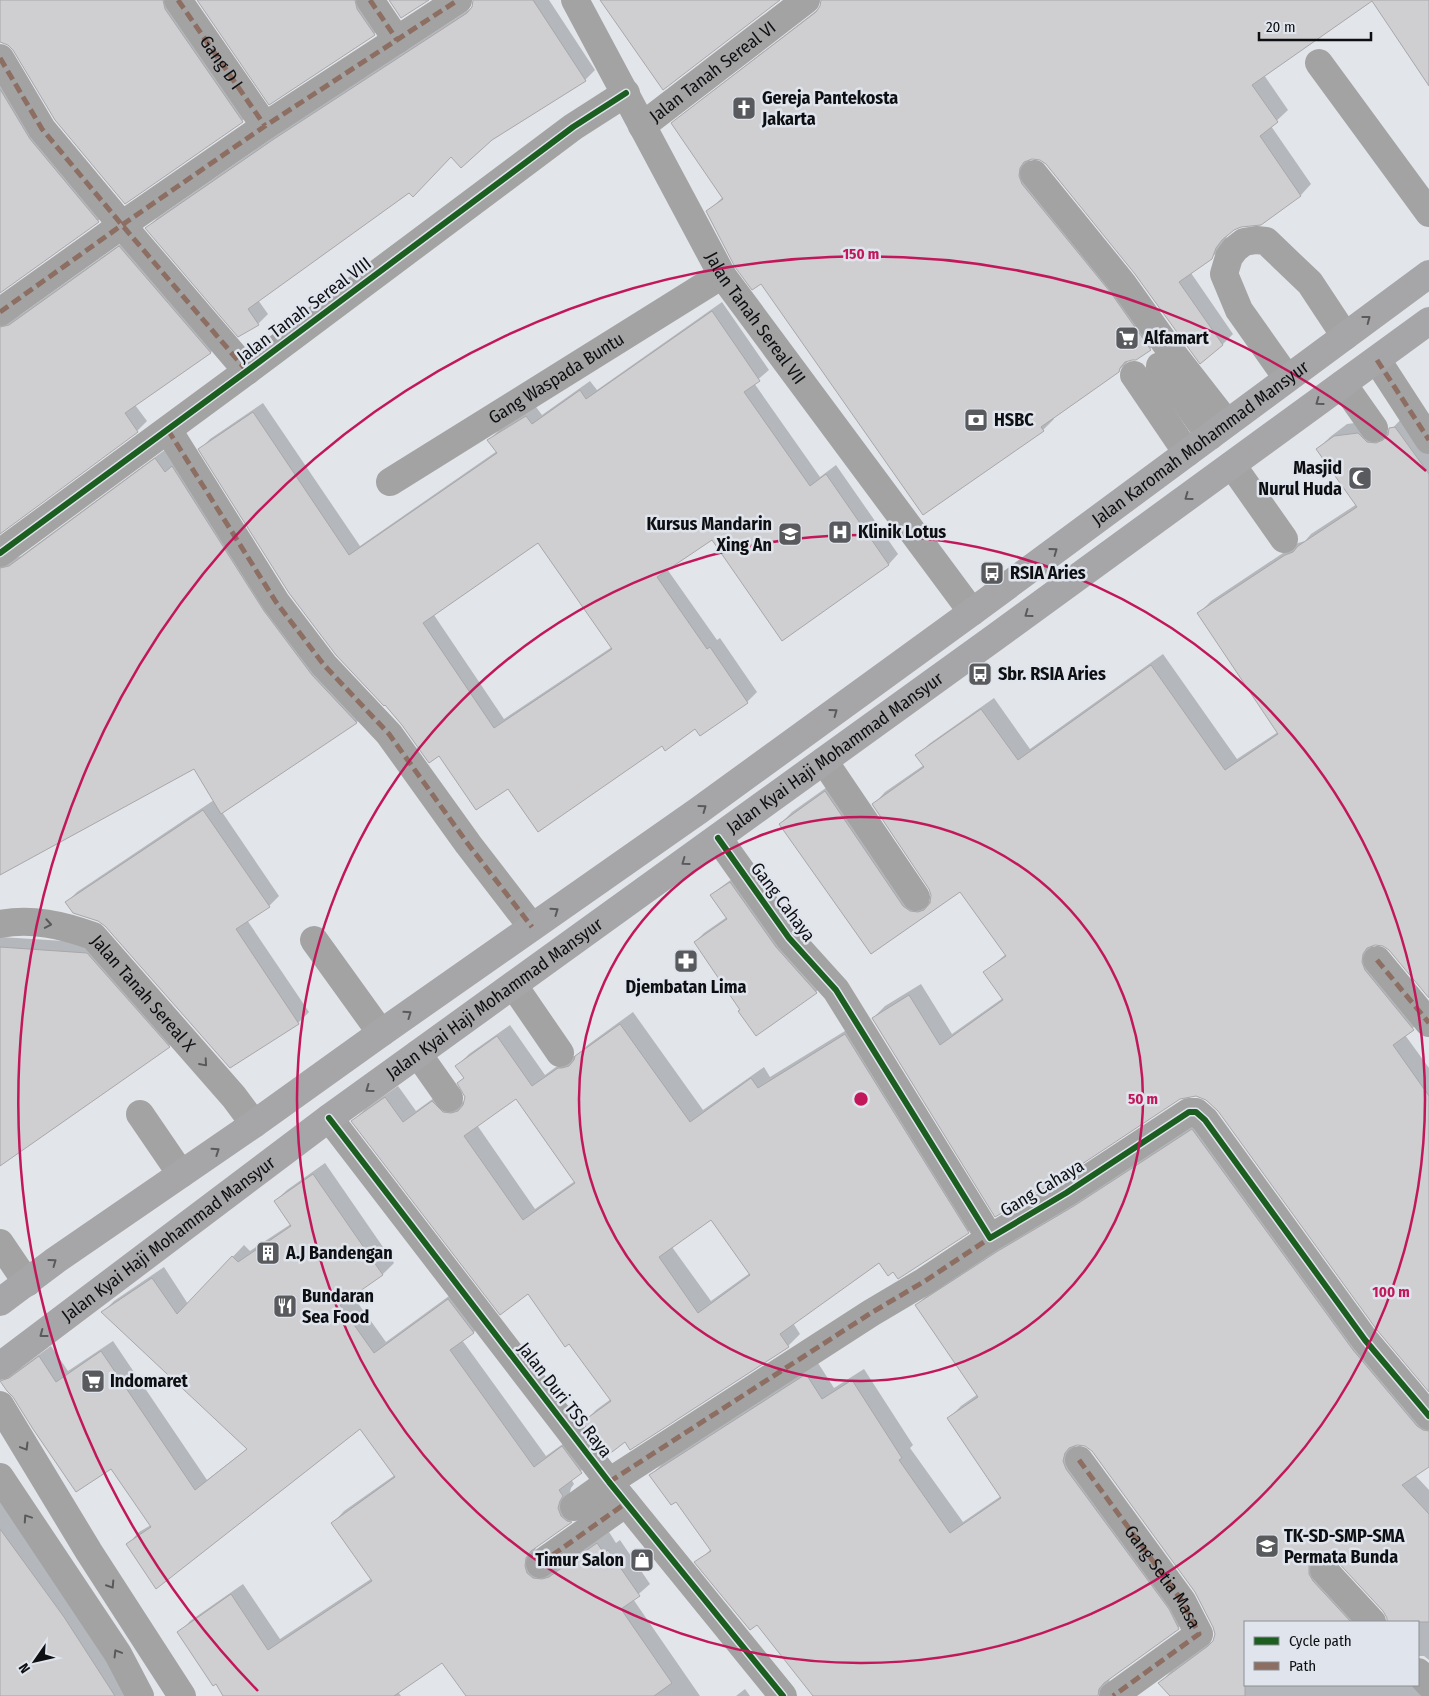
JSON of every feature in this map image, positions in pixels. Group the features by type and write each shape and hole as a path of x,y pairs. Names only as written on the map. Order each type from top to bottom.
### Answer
{"main road":[{"name":"Jalan Karomah Mohammad Mansyur","path":"972,612 1429,274"},
{"name":"Jalan Karomah Mohammad Mansyur","path":"994,638 1429,321"},
{"path":"972,612 994,638"},
{"name":"Jalan Kyai Haji Mohammad Mansyur","path":"0,1302 56,1260 254,1124 698,811 972,612"},
{"name":"Jalan Kyai Haji Mohammad Mansyur","path":"0,1366 329,1118 994,638"},
{"path":"306,1087 329,1118"},
{"path":"254,1124 279,1157"}],"street":[{"name":"Gang D I","path":"178,0 265,126"},
{"path":"370,0 397,40"},
{"path":"0,312 265,126 458,0"},
{"name":"Jalan Tanah Sereal VII","path":"575,0 722,275 972,612"},
{"name":"Jalan Tanah Sereal VI","path":"642,126 806,0"},
{"path":"0,58 42,129 247,372"},
{"path":"1319,63 1429,213"},
{"name":"Jalan Tanah Sereal VIII","path":"0,553 247,372 573,127 626,93"},
{"path":"1034,174 1123,284 1170,350 1218,430"},
{"path":"1287,378 1239,310 1224,274 1229,257 1244,242 1266,241 1310,283 1345,336"},
{"name":"Gang Waspada Buntu","path":"390,482 722,275"},
{"path":"1376,360 1429,440"},
{"path":"1187,452 1145,368 1218,430"},
{"path":"1343,384 1374,428"},
{"path":"168,430 276,602 324,665 389,734 532,927"},
{"path":"1232,465 1284,539"},
{"path":"824,761 916,897"},
{"name":"Gang Cahaya","path":"718,838 789,938 836,990 990,1238 1066,1193 1189,1112 1196,1112 1205,1120 1365,1340 1429,1416"},
{"name":"Jalan Tanah Sereal X","path":"0,924 31,921 68,927 92,936 234,1097 254,1124"},
{"path":"314,940 381,1033"},
{"path":"1377,960 1429,1023"},
{"path":"514,986 560,1053"},
{"path":"418,1054 449,1098"},
{"path":"140,1114 182,1174"},
{"name":"Jalan Duri TSS Raya","path":"329,1118 609,1482 783,1696"},
{"path":"574,1506 870,1313 925,1281 990,1238"},
{"path":"0,1243 27,1283"},
{"path":"0,1405 89,1552 182,1696"},
{"name":"Gang Setia Masa","path":"1079,1460 1182,1601 1199,1634 1113,1696"},
{"path":"0,1477 118,1654 140,1696"},
{"path":"540,1564 626,1503"},
{"path":"1324,1570 1371,1621"},
{"path":"1419,1673 1429,1684"}],"building":[{"path":"0,0 163,0 165,9 243,122 125,204 55,120 13,50 8,45 0,42"},
{"path":"197,0 355,0 357,9 375,35 269,105"},
{"path":"389,0 429,0 401,18"},
{"path":"473,0 533,0 586,81 492,140 461,168 451,157 413,197 409,193 248,309 259,325 238,337 145,228 274,139 467,13 472,7"},
{"path":"600,0 780,0 663,90"},
{"path":"821,0 1429,0 1429,86 1372,1 1252,85 1278,122 1260,136 1301,196 1261,225 1241,227 1234,230 1222,240 1216,248 1212,259 1179,282 1223,345 1200,364 1135,274 1046,164 1040,160 1032,159 1024,162 1020,168 1019,176 1022,184 1111,293 1151,350 1136,360 1125,362 1119,372 1041,427 1044,431 923,515 761,284 752,290 735,267 706,211 723,199 671,123 816,12"},
{"path":"0,89 30,139 99,222 0,293"},
{"path":"119,246 211,353 125,413 138,432 0,534 0,327 9,325"},
{"path":"712,311 760,381 744,392 810,486 826,474 889,565 782,641 712,540 657,577 707,649 710,647 748,703 700,736 695,729 665,751 662,746 538,832 508,789 476,810 439,756 429,763 402,725 336,655 289,593 198,449 253,412 349,555 497,453 487,440 526,416 532,424 580,390 586,399","holes":["538,543 612,649 494,728 423,623"]},
{"path":"1395,427 1429,474 1429,998 1389,950 1383,946 1375,945 1367,948 1363,954 1362,962 1365,970 1414,1030 1393,1045 1429,1096 1429,1392 1377,1330 1218,1111 1206,1100 1196,1096 1180,1099 1058,1180 995,1217 872,1018 909,995 940,1045 1003,1000 983,972 1006,956 960,892 871,954 779,824 825,791 903,906 910,911 918,912 924,910 930,903 931,895 929,889 872,804 924,767 915,755 981,709 1018,760 1151,665 1225,770 1278,734 1197,613 1285,555 1293,552 1298,546 1357,507 1316,449 1334,436 1358,433 1367,442 1376,443 1388,435 1389,428"},
{"path":"155,458 165,472 172,466 264,611 312,675 357,723 221,814 194,769 0,875 0,568 9,566"},
{"path":"203,810 270,907 236,929 299,1024 230,1068 105,926 98,921 73,913 65,902"},
{"path":"730,882 776,947 817,993 756,1036 694,942 727,919 710,895"},
{"path":"0,947 87,953 170,1047 0,1166"},
{"path":"620,1024 690,1122 751,1078 758,1088 845,1034 969,1233 898,1279 893,1272 888,1276 879,1263 780,1334 789,1347 630,1450 625,1442 608,1455 582,1422 611,1401 569,1344 565,1347 528,1294 500,1315 351,1121 385,1097 403,1122 432,1101 443,1112 451,1113 458,1111 463,1105 465,1097 457,1083 464,1078 455,1066 497,1036 532,1086 558,1068 569,1066 575,1056","holes":["516,1099 575,1183 523,1220 464,1136","711,1220 750,1275 698,1313 659,1257"]},
{"path":"1192,1129 1353,1350 1417,1426 1429,1431 1429,1467 1402,1485 1429,1514 1429,1622 1387,1621 1383,1611 1335,1559 1328,1555 1320,1555 1314,1558 1309,1565 1309,1574 1313,1581 1350,1621 1244,1621 1245,1696 1170,1696 1158,1683 1213,1641 1215,1634 1213,1627 1195,1592 1092,1451 1085,1446 1077,1445 1069,1448 1065,1453 1063,1461 1066,1469 1169,1609 1179,1629 1104,1683 1099,1689 1098,1696 813,1696 757,1625 750,1630 694,1562 711,1551 676,1502 671,1505 649,1475 806,1374 822,1399 852,1380 902,1458 899,1460 950,1533 1001,1498 947,1418 978,1397 915,1305 998,1251 1074,1206"},
{"path":"313,1174 383,1275 340,1305 374,1353 448,1299 474,1333 450,1350 534,1467 562,1446 582,1473 559,1490 563,1496 558,1508 561,1516 567,1521 572,1522 531,1551 526,1558 525,1566 527,1573 533,1578 542,1579 549,1577 597,1543 604,1553 608,1550 640,1596 621,1609 672,1683 654,1696 466,1696 442,1663 394,1696 223,1696 216,1684 213,1686 177,1632 231,1594 268,1650 372,1581 331,1523 395,1477 360,1429 156,1589 126,1544 151,1527 111,1469 76,1492 13,1397 0,1381 9,1378 39,1356 56,1382 101,1351 195,1490 247,1449 101,1312 152,1278 177,1314 232,1256 238,1262 291,1226 274,1201"},
{"path":"0,1529 64,1617 115,1696 0,1696"}],"marked path":[{"path":"178,0 265,126"},
{"path":"370,0 397,40"},
{"path":"0,312 265,126 458,0"},
{"path":"0,58 42,129 247,371"},
{"path":"1377,360 1429,440"},
{"path":"168,430 276,602 324,665 389,734 468,844 532,927"},
{"path":"1377,960 1429,1023"},
{"path":"609,1482 990,1238"},
{"path":"1079,1460 1182,1601 1199,1634 1113,1696"},
{"path":"540,1564 626,1503"}],"cycle path":[{"path":"0,553 573,127 626,93"},
{"path":"718,838 789,938 836,990 990,1238 1066,1193 1189,1112 1196,1112 1205,1120 1365,1340 1429,1416"},
{"path":"329,1118 609,1482 783,1696"}],"place":[{"name":"Gereja Pantekosta Jakarta","path":"744,108"},
{"name":"Alfamart","path":"1127,338"},
{"name":"HSBC","path":"976,420"},
{"name":"Masjid Nurul Huda","path":"1360,478"},
{"name":"Klinik Lotus","path":"840,532"},
{"name":"Kursus Mandarin Xing An","path":"790,534"},
{"name":"RSIA Aries","path":"992,573"},
{"name":"Sbr. RSIA Aries","path":"980,674"},
{"name":"Djembatan Lima","path":"686,961"},
{"name":"A.J Bandengan","path":"268,1253"},
{"name":"Bundaran Sea Food","path":"285,1306"},
{"name":"Indomaret","path":"93,1381"},
{"name":"TK-SD-SMP-SMA Permata Bunda","path":"1267,1546"},
{"name":"Timur Salon","path":"642,1560"}]}
